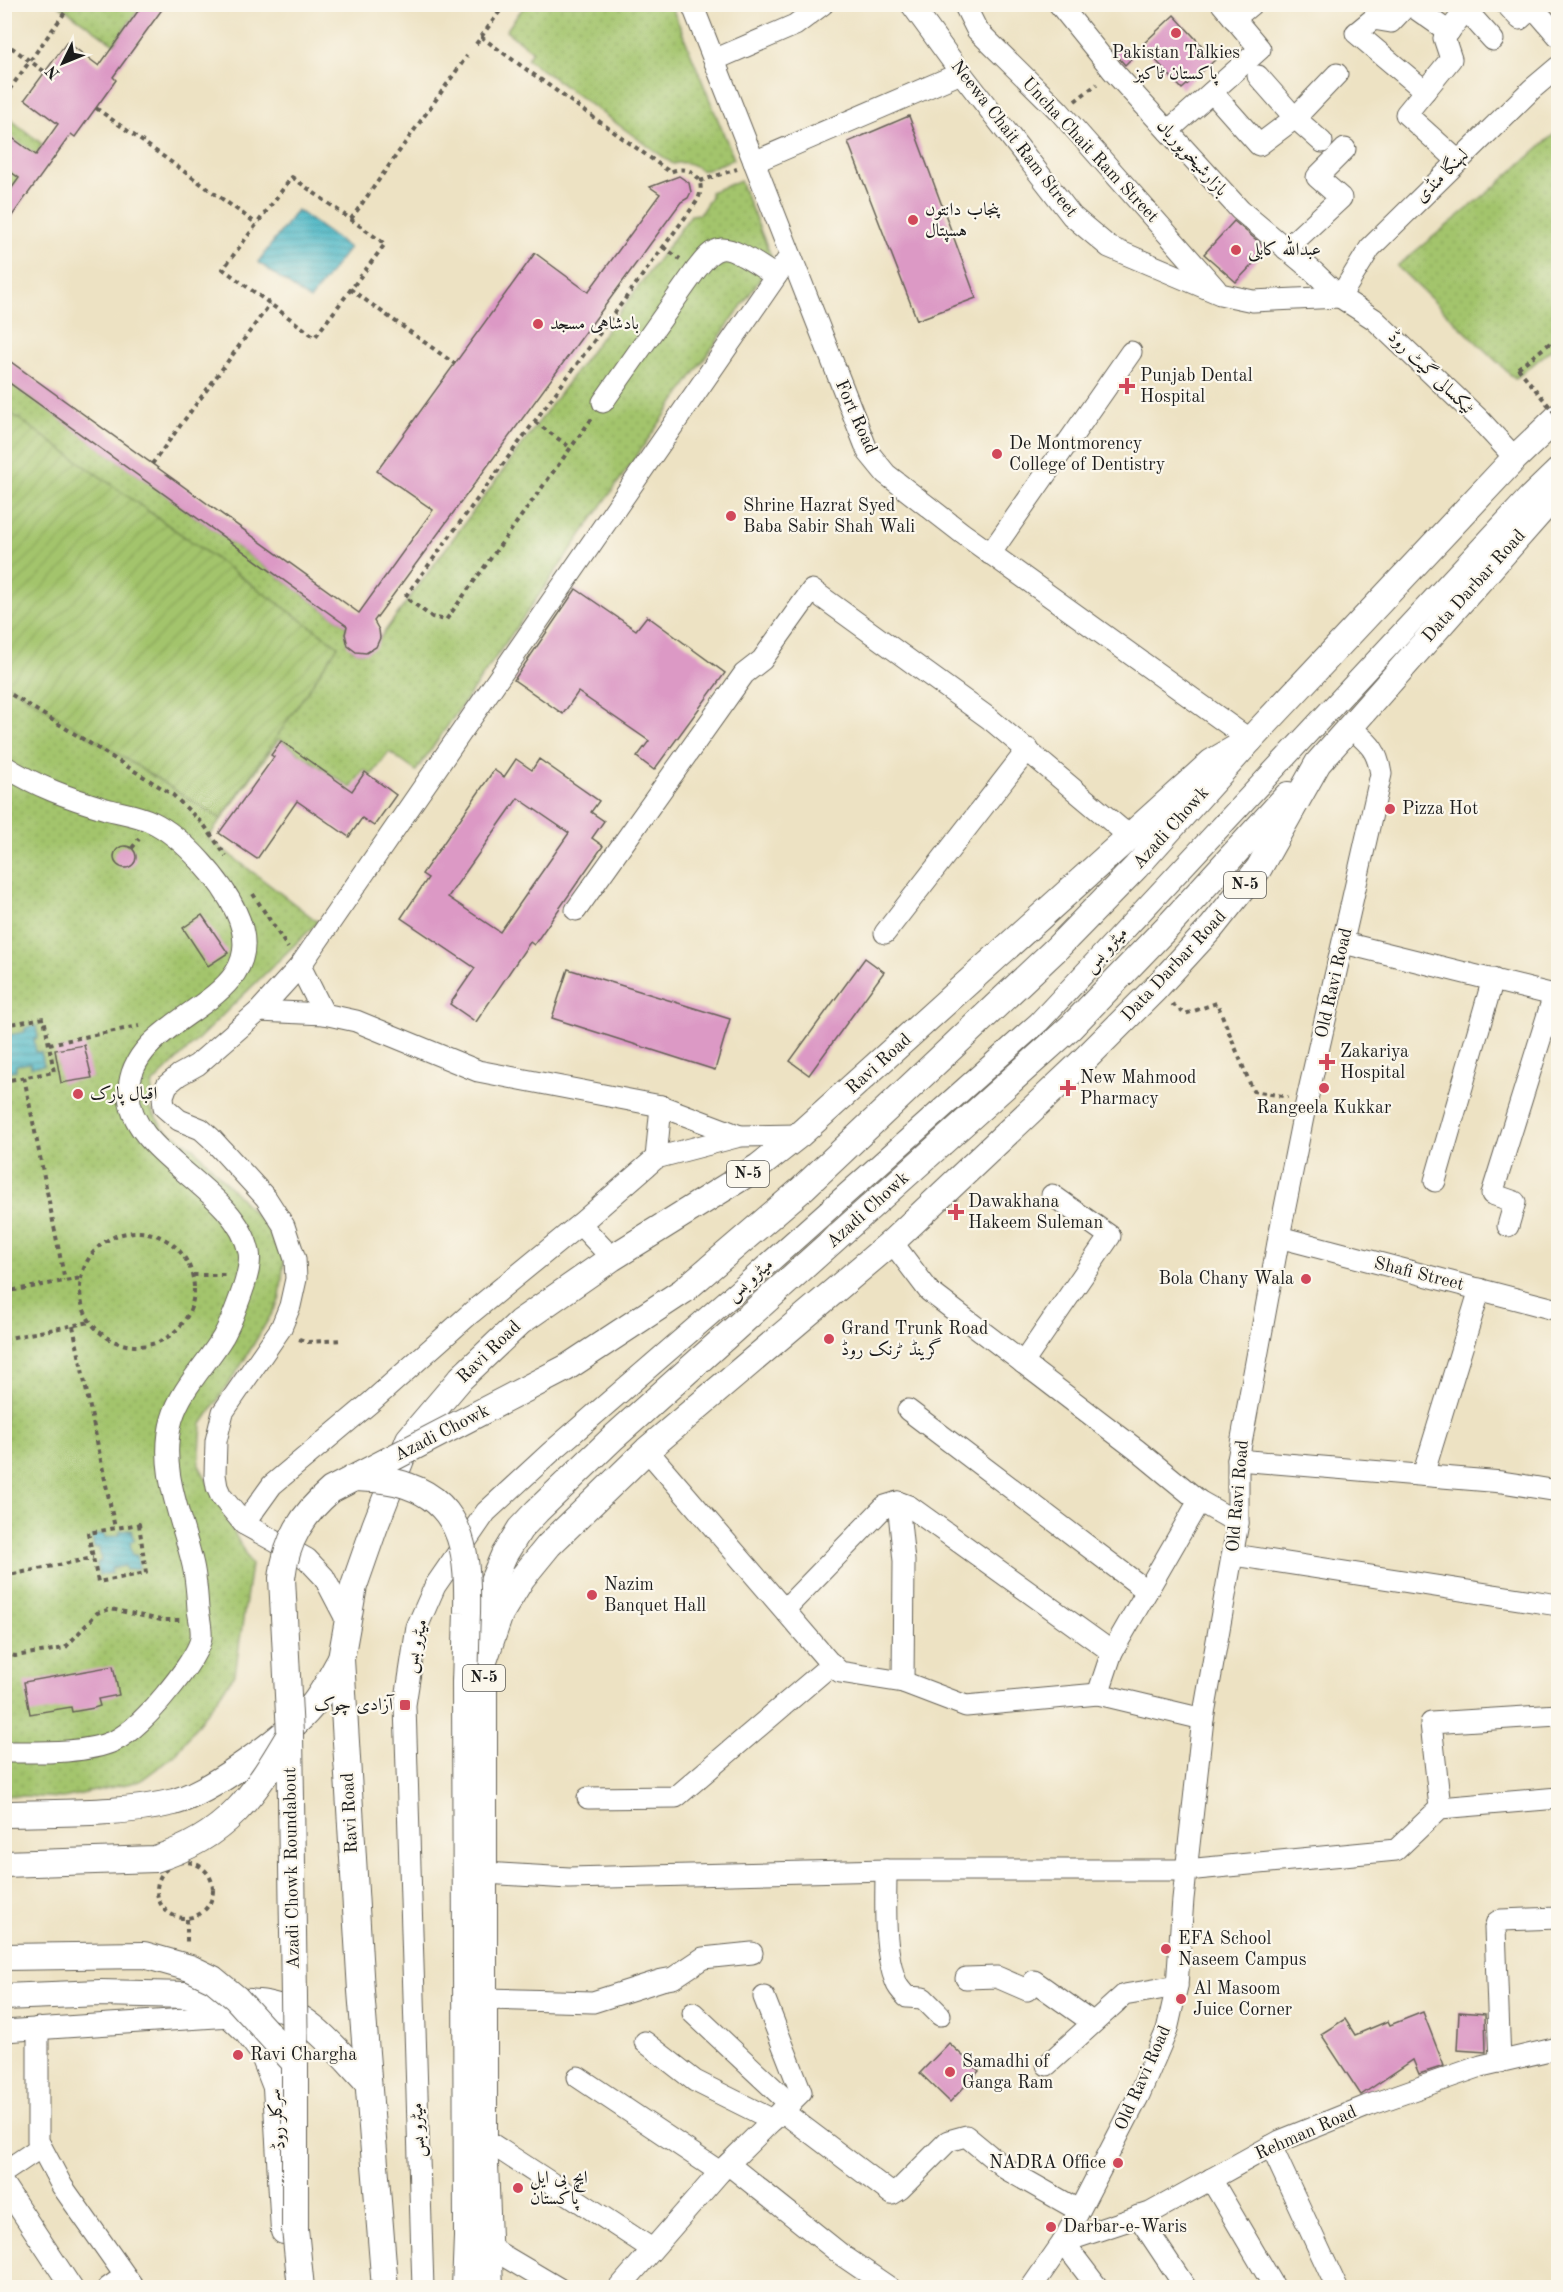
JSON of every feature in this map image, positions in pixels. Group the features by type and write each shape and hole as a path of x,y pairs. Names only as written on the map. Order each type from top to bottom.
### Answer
{"main road":[{"name":"N-5","path":"1250,740 1515,458 1558,417"},
{"name":"Data Darbar Road","path":"892,1242 1079,1065 1155,989 1212,927 1259,868 1318,763 1349,726 1553,510"},
{"name":"Ravi Road","path":"385,2288 368,2083 341,1659 354,1586 409,1439 461,1378 520,1322 612,1258 758,1167 799,1136 1212,762 1250,740"},
{"name":"Azadi Chowk","path":"352,1478 566,1368 682,1291 801,1190 1055,950 1136,867 1250,740"},
{"name":"Azadi Chowk","path":"465,1682 492,1583 504,1555 520,1529 614,1437 1071,1027 1318,763"},
{"name":"N-5","path":"490,2288 484,2139 486,1999 484,1661 491,1637 500,1614 522,1578 549,1545 647,1450 892,1242"},
{"path":"352,1478 389,1481 416,1489 432,1499 454,1523 461,1538 468,1569 465,1682 467,2237 465,2288"},
{"name":"Azadi Chowk Roundabout","path":"301,2288 295,2229 290,1734 282,1578 284,1560 293,1536 307,1514 331,1490 352,1478"},
{"path":"4,1814 142,1808 176,1801 210,1786 270,1744 312,1706 341,1659"},
{"path":"4,1863 144,1859 176,1852 200,1840 241,1806 261,1783 290,1734"},
{"name":"سرکلر روڈ","path":"4,1957 144,1955 190,1968 213,1979 236,1998 295,2063"},
{"name":"سرکلر روڈ","path":"4,1997 100,1993 187,1995 203,2000 231,2016 246,2030 262,2051 276,2087 285,2242 294,2288"},
{"path":"203,2000 267,2004 294,2014 322,2036 368,2083"}],"street":[{"name":"Fort Road","path":"692,4 868,452 886,474 990,554 1250,740"},
{"path":"714,60 795,25 823,4"},
{"name":"Neewa Chait Ram Street","path":"911,4 961,73 1072,216 1109,247 1220,294 1253,301 1340,297"},
{"name":"Uncha Chait Ram Street","path":"964,4 976,30 1059,111 1220,294"},
{"path":"1168,131 1260,49 1228,12 1252,4"},
{"path":"1425,91 1356,33 1373,19 1391,22 1409,4 1449,32"},
{"path":"1506,4 1520,20 1533,7 1555,25"},
{"name":"بازارشیخوپوریاں","path":"1065,7 1113,71 1240,210 1340,297"},
{"path":"1457,160 1406,114 1451,59 1444,38 1468,7 1493,40"},
{"name":"لہنگا منڈی","path":"1340,297 1370,248 1457,160 1532,89 1558,68"},
{"path":"754,162 961,73"},
{"path":"1212,92 1259,145 1295,118 1337,74"},
{"path":"1258,76 1295,118 1322,142"},
{"path":"1286,249 1341,198 1317,177 1345,149"},
{"path":"603,402 696,270 710,254 721,249 735,252 776,276"},
{"path":"347,1621 324,1577 307,1559 244,1524 221,1496 217,1487 216,1441 224,1412 281,1328 290,1306 296,1279 296,1259 284,1226 266,1198 201,1129 179,1120 164,1107 163,1096 167,1085 197,1065 259,1011 300,966 790,256"},
{"name":"ٹیکسالی گیٹ روڈ","path":"1340,297 1374,319 1479,419 1515,458"},
{"path":"990,554 1131,352"},
{"name":"میٹرو بس","path":"423,2288 405,1705 417,1627 435,1586 486,1512 1039,1022 1529,496 1558,468"},
{"path":"576,910 744,674 762,660 812,590 990,719 1129,836"},
{"name":"Old Ravi Road","path":"1030,2288 1063,2242 1139,2095 1167,2030 1177,1986 1186,1870 1203,1719 1238,1523 1238,1460 1306,1100 1344,943 1381,774 1379,758 1374,748 1349,726"},
{"path":"885,933 1028,749"},
{"path":"4,766 57,795 153,823 174,836 210,873 236,912 243,933 245,951 239,969 227,985 169,1027 141,1055 130,1073 128,1095 134,1118 147,1137 220,1204 242,1231 250,1255 247,1275 236,1309 224,1336 193,1380 173,1418 168,1449 172,1497 193,1564 202,1639 182,1675 152,1711 115,1741 73,1751 4,1752"},
{"path":"1344,943 1556,995 1492,1194 1515,1202 1508,1226"},
{"path":"300,966 324,1014"},
{"path":"1435,1181 1493,979"},
{"path":"259,1011 324,1014 356,1021 478,1071 661,1106 740,1136"},
{"path":"656,1158 661,1106"},
{"path":"244,1524 272,1485 370,1403 471,1313 656,1158 740,1136 799,1136"},
{"path":"1023,1363 1110,1236 1052,1195"},
{"path":"580,1224 612,1258"},
{"name":"Shafi Street","path":"1279,1237 1558,1310"},
{"path":"892,1242 929,1291 1199,1501 1238,1523"},
{"path":"1424,1475 1480,1289"},
{"path":"908,1410 1147,1591"},
{"path":"647,1450 840,1672 903,1682 966,1706 1098,1694 1203,1719"},
{"path":"1238,1460 1502,1482 1558,1491"},
{"path":"1098,1694 1112,1652 1199,1501"},
{"path":"785,1609 885,1506 898,1502 909,1506 1112,1652"},
{"path":"898,1502 904,1561 903,1682"},
{"path":"1233,1555 1558,1605"},
{"path":"588,1798 676,1797 832,1664"},
{"path":"1440,1808 1431,1723 1558,1715"},
{"path":"485,1873 569,1878 886,1869 1186,1870 1396,1850 1440,1808 1558,1798"},
{"path":"886,1869 887,1924 891,1965 896,1984 907,1997 923,1998 940,2015"},
{"path":"1500,2062 1495,1928 1497,1922 1558,1918"},
{"path":"486,1999 593,2002 673,1978 703,1958 753,1953"},
{"path":"966,1978 997,1977 1027,1990 1034,1982 1092,2022"},
{"path":"1047,2066 1092,2022 1124,1995 1177,1986"},
{"path":"619,2288 724,2168 801,2092 764,1997"},
{"path":"693,2013 782,2111 892,2194 900,2189 948,2141 966,2136 1006,2169 1078,2210"},
{"path":"4,2031 231,2016"},
{"path":"38,2028 38,2141 62,2186 130,2282 108,2288"},
{"path":"645,2042 695,2081 782,2111"},
{"name":"Rehman Road","path":"1063,2242 1150,2212 1271,2146 1367,2106 1481,2066 1558,2048"},
{"path":"578,2078 724,2168 890,2288"},
{"path":"484,2139 652,2249"},
{"path":"1271,2146 1337,2288"},
{"path":"4,2172 41,2147"},
{"path":"1211,2179 1275,2288"},
{"path":"4,2185 72,2288"},
{"path":"1138,2216 1186,2288"},
{"path":"1063,2242 1098,2288"},
{"path":"489,2247 558,2288"}],"path":[{"path":"4,17 13,4"},
{"path":"4,97 71,4"},
{"path":"476,44 505,4"},
{"path":"481,37 670,172 684,169 693,173 700,181 700,197 405,597 432,617 447,620 603,402"},
{"path":"4,42 45,72"},
{"path":"351,219 467,56"},
{"path":"1059,111 1113,71"},
{"path":"96,108 257,224"},
{"path":"700,181 754,162"},
{"path":"292,177 384,244 315,337 223,269 257,224 292,177"},
{"path":"350,289 455,364"},
{"path":"152,464 270,304"},
{"path":"1558,337 1518,369 1558,417"},
{"path":"535,422 571,448"},
{"path":"1155,989 1185,1014 1217,1003 1253,1091 1306,1100"},
{"path":"4,1025 44,1018 54,1072 4,1081"},
{"path":"49,1044 140,1026 155,1041"},
{"path":"24,1077 65,1281"},
{"path":"150,1233 165,1239 177,1248 186,1260 193,1275 192,1303 187,1317 168,1337 141,1346 126,1345 112,1341 90,1322 83,1309 80,1294 81,1278 85,1264 100,1246 120,1234 150,1233"},
{"path":"4,1292 81,1278"},
{"path":"4,1339 90,1322"},
{"path":"73,1326 115,1528"},
{"path":"281,1328 293,1337 308,1342 342,1340"},
{"path":"139,1524 146,1573 98,1582 88,1533 115,1528 139,1524"},
{"path":"4,1576 93,1558"},
{"path":"4,1653 15,1656 65,1648 97,1613 111,1609 161,1620 200,1619"},
{"path":"180,1862 195,1864 208,1873 213,1887 211,1902 201,1914 187,1919 173,1916 162,1907 157,1893 158,1880 167,1868 180,1862"}],"green space":[{"path":"59,5 143,5 114,44"},
{"path":"525,5 671,5 734,159 702,171 688,163 673,164 527,59 532,51 506,31"},
{"path":"5,115 43,145 5,199"},
{"path":"1558,131 1558,344 1515,379 1397,266 1492,189"},
{"name":"اقبال پارک","path":"740,181 773,261 416,771 389,752 372,775 364,769 351,788 279,739 208,838 318,922 153,1083 149,1106 163,1128 194,1148 265,1225 284,1260 280,1298 277,1305 202,1424 199,1465 251,1565 235,1674 175,1755 140,1781 63,1798 5,1795 5,379 347,626 348,642 356,652 369,651 375,646 691,215 700,214 711,197 710,192"},
{"path":"5,409 338,646 221,819 5,683"}],"water":[{"path":"297,210 349,248 310,300 258,262"},
{"path":"36,1026 38,1038 34,1039 36,1052 41,1052 44,1065 31,1067 30,1063 16,1065 16,1070 5,1072 5,1032 9,1031 10,1035 25,1032 25,1028"},
{"path":"131,1530 134,1541 130,1542 132,1555 137,1555 139,1568 126,1570 125,1566 111,1568 112,1573 99,1575 97,1563 101,1561 99,1547 94,1548 92,1536 104,1534 105,1538 120,1535 120,1531"}],"building":[{"path":"143,4 166,4 113,77 116,80 75,137 71,134 4,227 4,199 19,178 4,167 4,132 36,155 58,124 25,99 67,42 99,66"},
{"path":"1174,15 1215,60 1182,89 1142,45"},
{"path":"1119,44 1132,58 1125,65 1112,50"},
{"name":"پنجاب دانتوں ہسپتال","path":"909,116 976,298 917,320 848,142"},
{"name":"بادشاہی مسجد","path":"679,176 689,183 691,192 688,198 681,202 374,621 380,638 376,647 366,653 356,652 348,646 345,634 347,626 4,379 4,357 359,613 433,510 377,471 535,253 588,292 660,194 650,187"},
{"name":"عبدﷲ کابلی","path":"1234,221 1267,249 1236,282 1204,254"},
{"path":"576,589 636,630 647,616 725,673 654,770 637,757 649,741 578,692 563,714 514,680"},
{"path":"281,741 352,791 365,772 396,795 374,826 362,818 349,837 297,801 257,859 219,833 274,757 271,755"},
{"path":"516,759 532,770 539,759 599,801 591,812 604,821 592,838 603,846 534,945 530,942 476,1022 450,1004 475,968 401,918 428,878 422,874 494,770 504,777","holes":["518,798 569,833 500,932 448,897"]},
{"path":"121,846 129,846 136,853 136,861 129,868 121,868 114,861 114,853"},
{"path":"202,915 228,953 208,966 183,928"},
{"path":"865,958 884,972 809,1075 790,1061"},
{"path":"568,969 730,1019 715,1070 552,1018"},
{"path":"84,1045 92,1078 61,1083 55,1050"},
{"path":"113,1666 119,1695 98,1699 100,1706 72,1712 71,1707 30,1714 24,1682"},
{"path":"1423,2012 1444,2066 1419,2074 1413,2060 1361,2095 1321,2034 1345,2019 1355,2035 1388,2021 1390,2025"},
{"path":"1459,2012 1485,2014 1486,2052 1457,2050"},
{"name":"Samadhi of Ganga Ram","path":"949,2043 979,2071 950,2102 920,2073"}],"place":[{"name":"Pakistan Talkies پاکستان ٹاکیز","path":"1176,33"},
{"name":"پنجاب دانتوں ہسپتال","path":"913,220"},
{"name":"عبدﷲ کابلی","path":"1236,250"},
{"name":"بادشاہی مسجد","path":"538,324"},
{"name":"Punjab Dental Hospital","path":"1127,386"},
{"name":"De Montmorency College of Dentistry","path":"997,454"},
{"name":"Shrine Hazrat Syed Baba Sabir Shah Wali","path":"731,516"},
{"name":"Pizza Hot","path":"1390,809"},
{"name":"Zakariya Hospital","path":"1327,1062"},
{"name":"New Mahmood Pharmacy","path":"1068,1088"},
{"name":"Rangeela Kukkar","path":"1324,1088"},
{"name":"اقبال پارک","path":"78,1094"},
{"name":"Dawakhana Hakeem Suleman","path":"956,1212"},
{"name":"Bola Chany Wala","path":"1306,1279"},
{"name":"Grand Trunk Road گرینڈ ٹرنک روڈ","path":"829,1339"},
{"name":"Nazim Banquet Hall","path":"592,1595"},
{"name":"آزادی چوک","path":"405,1705"},
{"name":"EFA School Naseem Campus","path":"1166,1949"},
{"name":"Al Masoom Juice Corner","path":"1181,1999"},
{"name":"Ravi Chargha","path":"238,2055"},
{"name":"Samadhi of Ganga Ram","path":"950,2072"},
{"name":"NADRA Office","path":"1118,2163"},
{"name":"ایچ بی ایل پاکستان","path":"518,2188"},
{"name":"Darbar-e-Waris","path":"1051,2227"}]}
